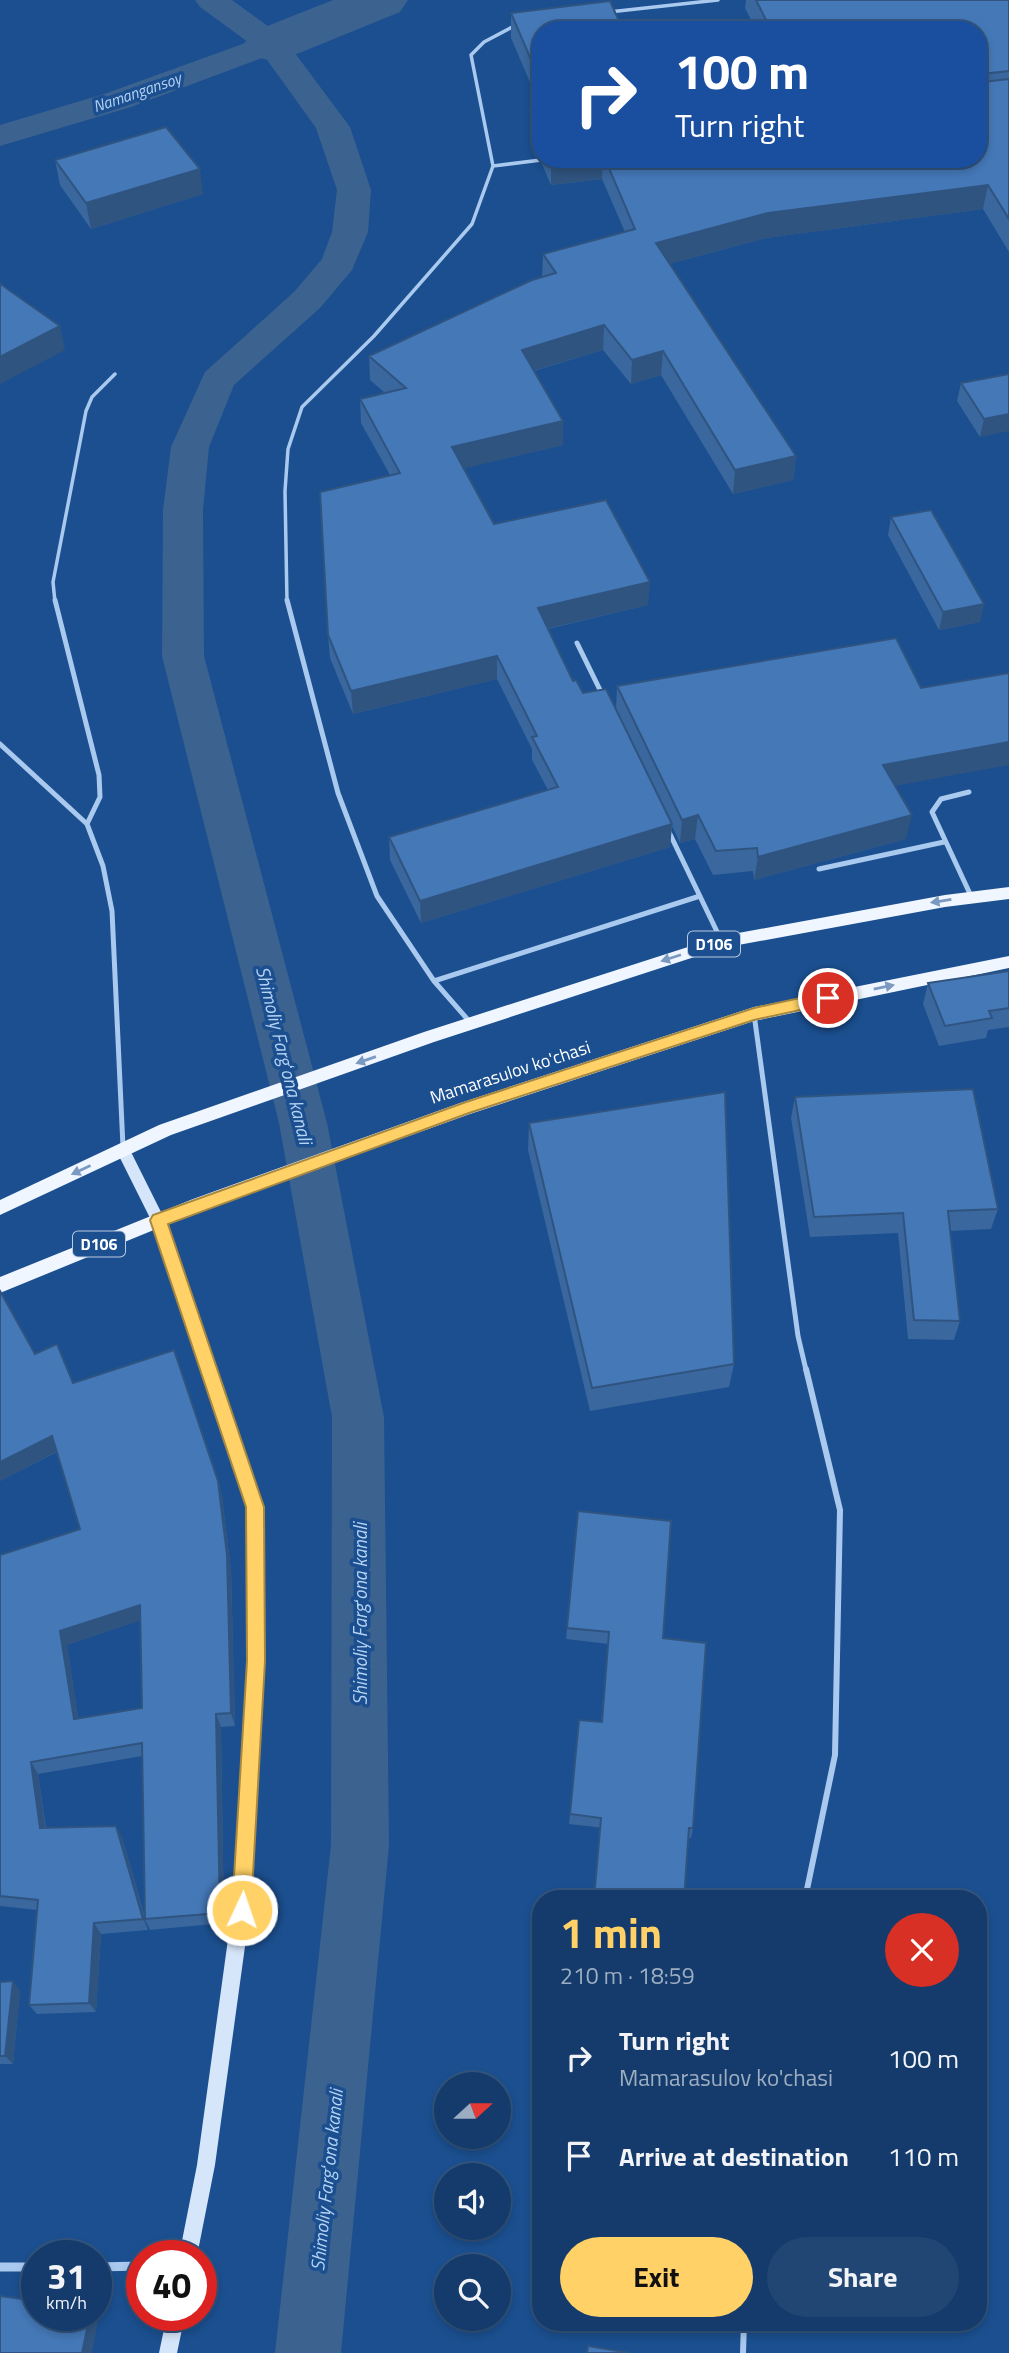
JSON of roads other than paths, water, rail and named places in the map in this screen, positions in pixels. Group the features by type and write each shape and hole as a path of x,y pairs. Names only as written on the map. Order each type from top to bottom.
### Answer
{"main road":[{"name":"D106","path":"0,1208 165,1130 471,1023 722,942 972,897 1009,893"},
{"name":"Mamarasulov ko'chasi","path":"0,1285 199,1204 466,1108 754,1014 1009,962"}],"street":[{"path":"123,1150 158,1220 255,1507 256,1661 242,1910 206,2165 191,2240"},
{"path":"0,2267 21,2267"},
{"path":"168,2353 173,2331"}],"lane":[{"path":"600,13 718,0"},
{"path":"471,1023 435,981 377,896 338,793 287,601 285,491 288,449 302,407 374,337 472,224 493,166 471,55 484,42 509,27 521,24"},
{"path":"493,166 532,161"},
{"path":"87,824 100,797 99,775 56,610 53,582 86,411 92,397 115,374"},
{"path":"578,643 607,703"},
{"path":"0,744 87,824 103,866 112,911 123,1150"},
{"path":"969,792 939,798 934,803 932,812 972,897"},
{"path":"665,824 722,942"},
{"path":"819,869 944,842"},
{"path":"435,981 700,896"},
{"path":"754,1014 798,1336 840,1510 835,1755 807,1890"},
{"path":"743,2353 744,2331"}],"waterway":[{"name":"Shimoliy Fargʻona kanali","path":"211,0 272,44"},
{"path":"272,44 381,0"},
{"name":"Namangansoy","path":"0,136 119,100 272,44"},
{"name":"Shimoliy Fargʻona kanali","path":"272,44 333,127 354,190 350,232 339,262 307,300 218,380 190,447 183,510 183,656 303,1123 358,1417 360,1845 308,2353"}]}
